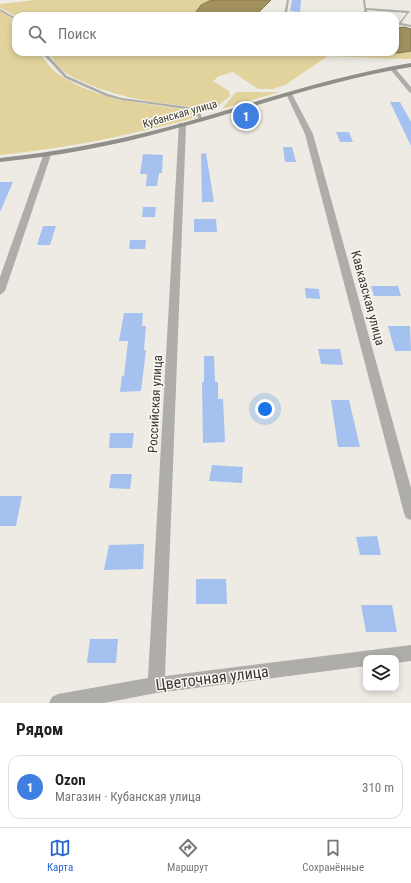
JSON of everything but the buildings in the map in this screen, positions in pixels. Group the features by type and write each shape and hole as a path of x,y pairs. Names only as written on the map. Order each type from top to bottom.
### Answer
{"main road":[{"name":"Кубанская улица","path":"0,160 47,155 124,140 201,120 289,94 392,68 411,65"}],"street":[{"path":"392,68 411,91"},
{"name":"Кавказская улица","path":"289,94 309,134 411,513"},
{"name":"Российская улица","path":"156,684 182,125"},
{"path":"0,291 47,155"},
{"name":"Цветочная улица","path":"393,655 411,653"},
{"name":"Цветочная улица","path":"58,703 156,684 363,658"}],"lane":[{"path":"285,12 288,0"},
{"path":"364,0 365,12"},
{"path":"365,9 409,12 400,23 411,26"},
{"path":"0,10 12,17"},
{"path":"47,56 66,77 107,95 122,99 194,109 198,113 201,120"}],"shaded area":[{"path":"36,0 211,0 201,5 196,12 12,12 12,14 0,8 0,4"},
{"path":"211,0 271,0 259,12 196,12 201,5"},
{"path":"0,11 4,12 12,19 12,56 42,56 54,71 87,90 138,103 194,111 198,117 149,130 100,140 50,149 0,155"},
{"path":"405,27 411,29 411,51 399,53 399,28"},
{"path":"411,51 411,59 328,56 399,56 399,53"},
{"path":"51,56 328,56 285,85 273,89 258,89 233,72 219,76 213,81 229,91 230,96 214,109 182,106 119,95 74,78 57,65"},
{"path":"236,92 279,92 222,109"}],"place":[{"name":"Ozon","path":"246,116"}]}
